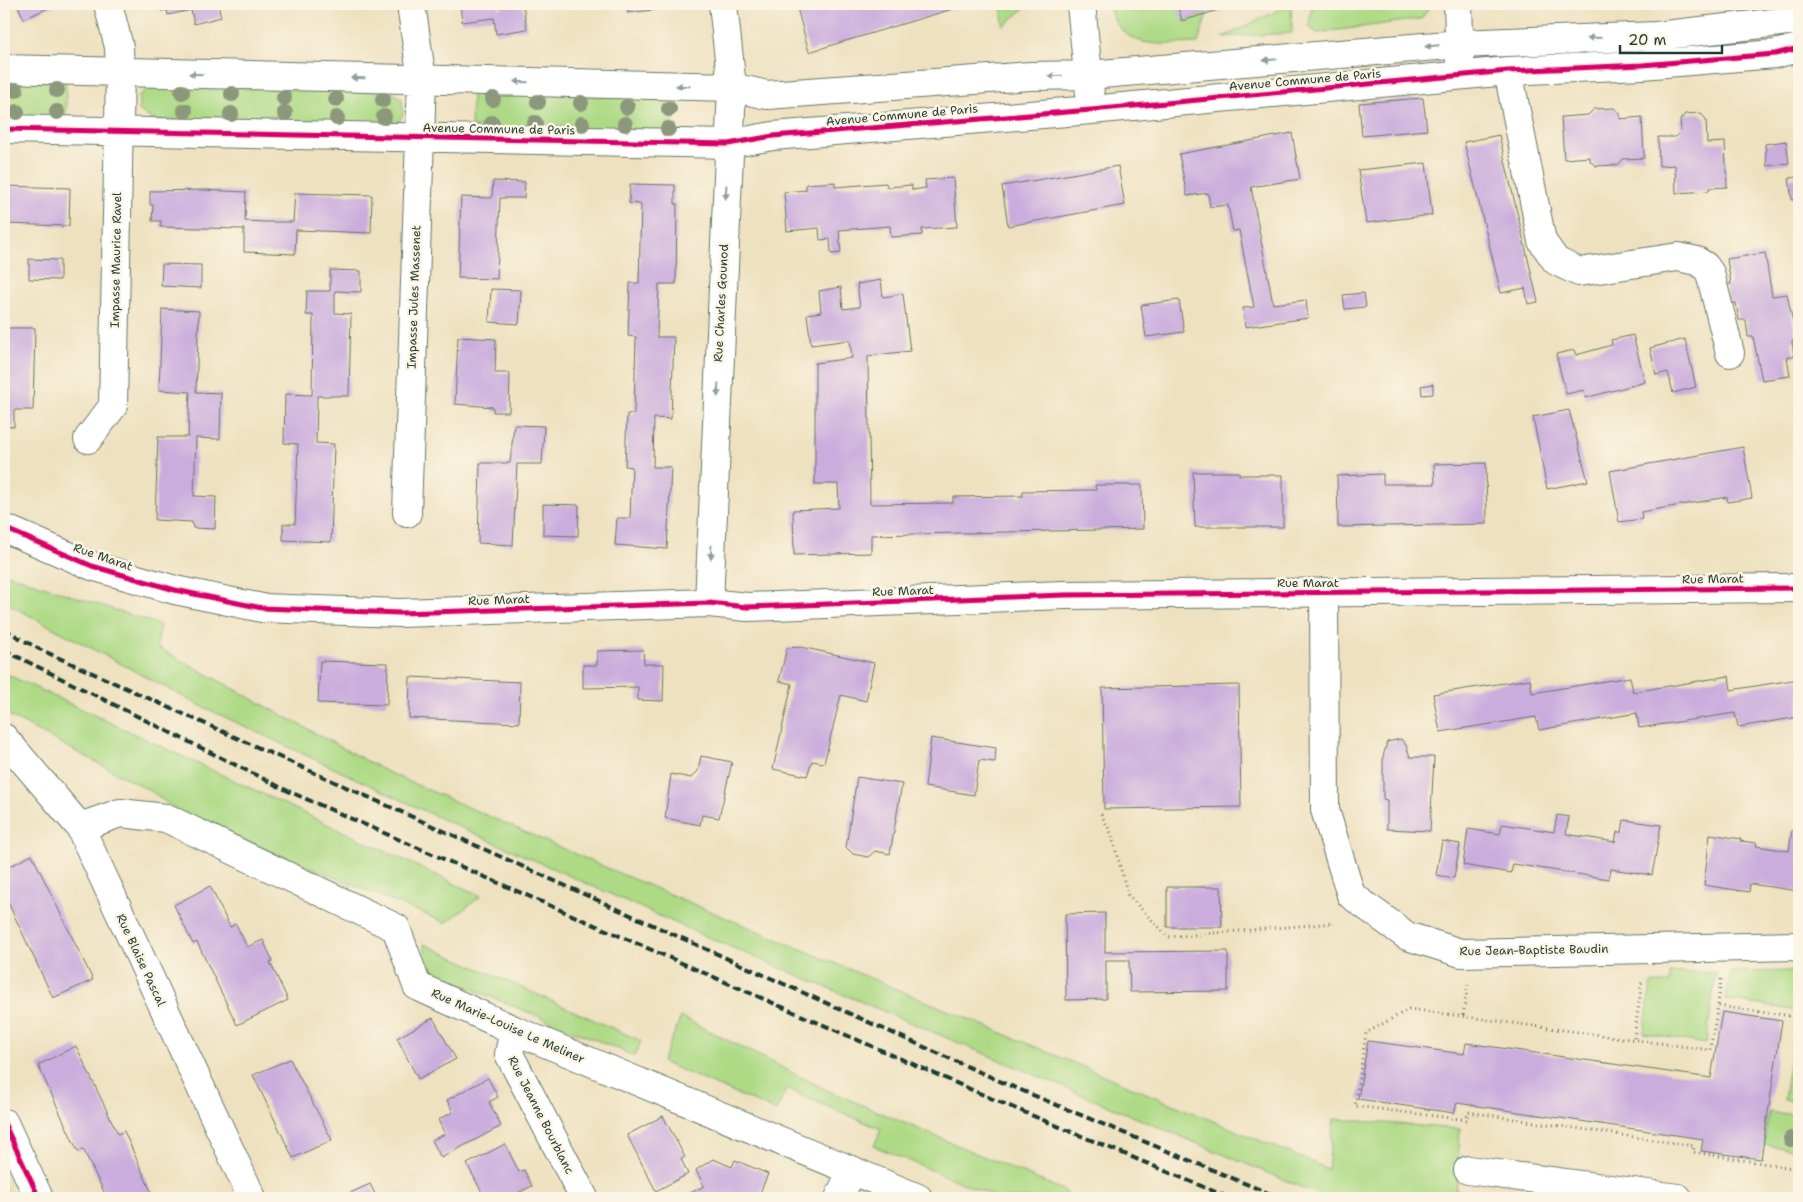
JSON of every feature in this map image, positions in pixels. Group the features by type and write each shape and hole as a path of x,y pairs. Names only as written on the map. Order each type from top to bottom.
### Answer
{"street":[{"name":"Impasse Maurice Ravel","path":"88,439 113,406 120,73 119,47 108,4"},
{"name":"Impasse Jules Massenet","path":"407,513 422,80 411,4"},
{"name":"Rue Charles Gounod","path":"708,604 732,87 723,4"},
{"path":"1081,4 1091,110"},
{"path":"1458,4 1461,75"},
{"name":"Avenue Commune de Paris","path":"4,69 732,87 767,95 1030,76 1089,75 1460,44 1656,36 1799,20"},
{"name":"Avenue Commune de Paris","path":"4,129 728,144 773,136 1091,110 1508,71 1642,65 1776,54 1799,48"},
{"path":"1508,71 1542,241 1556,261 1579,272 1678,257 1697,261 1705,266 1710,273 1730,353"},
{"name":"Rue Marat","path":"9,528 92,566 175,590 262,608 400,613 708,604 747,607 1064,595 1799,588"},
{"path":"1324,592 1325,810 1351,895"},
{"name":"Rue Blaise Pascal","path":"4,738 80,827 252,1198"},
{"name":"Rue Marie-Louise Le Meliner","path":"80,827 120,813 166,818 396,928 418,986 514,1030 918,1198"},
{"name":"Rue Jean-Baptiste Baudin","path":"1351,895 1407,936 1461,953 1799,946"},
{"name":"Rue Jeanne Bourblanc","path":"514,1030 508,1054 584,1198"},
{"path":"4,1123 39,1198"},
{"path":"840,1198 852,1170"},
{"path":"1468,1170 1678,1198"}],"path":[{"path":"1101,814 1111,833 1128,894 1168,937 1334,924 1351,895"},
{"path":"1722,972 1710,1050 1634,1038 1409,1009 1366,1033 1355,1106 1467,1120 1468,1112 1694,1146 1693,1152 1799,1169"},
{"path":"1634,1038 1643,974"},
{"path":"1463,1015 1469,979"},
{"path":"1718,1006 1799,1017"}],"green space":[{"path":"1001,4 1030,4 1003,26"},
{"path":"1108,4 1177,4 1183,21 1207,14 1198,43 1156,44 1132,38 1122,30 1114,19"},
{"path":"1291,4 1292,33 1223,37"},
{"path":"1312,4 1429,4 1429,8 1421,19 1317,33 1309,27"},
{"path":"4,80 66,82 66,120 4,119"},
{"path":"151,85 392,92 402,99 403,114 396,126 152,120 139,110 139,96"},
{"path":"472,91 674,99 673,135 471,127"},
{"path":"4,573 160,625 157,647 385,771 621,874 1328,1169 1334,1119 1460,1129 1456,1197 1459,1198 1327,1198 700,934 444,820 199,705 4,602"},
{"path":"4,673 481,896 446,923 182,815 154,793 4,713"},
{"path":"424,944 641,1041 635,1056 428,971"},
{"path":"1799,971 1799,1011 1726,1000 1730,972"},
{"path":"1716,972 1706,1044 1644,1033 1651,983 1670,983 1670,973"},
{"path":"681,1017 829,1091 1065,1191 1071,1198 998,1198 874,1146 881,1129 786,1089 776,1111 662,1062"},
{"path":"1795,1021 1799,1021 1799,1102 1784,1100"},
{"path":"1769,1112 1799,1115 1799,1159 1791,1149 1764,1145"}],"building":[{"path":"17,4 57,4 24,19"},
{"path":"159,4 218,4 221,17 194,24 191,10 168,15 167,10 161,11"},
{"path":"460,4 498,4 498,8 523,5 527,29 496,34 494,18 462,22"},
{"path":"627,4 677,4 677,7 628,13"},
{"path":"796,4 969,4 809,52"},
{"path":"1177,4 1238,4 1182,21"},
{"path":"1423,98 1427,130 1362,136 1359,103"},
{"path":"1614,108 1620,113 1620,119 1642,117 1644,158 1623,159 1618,165 1596,166 1590,161 1590,157 1564,159 1561,117 1588,115 1594,109"},
{"path":"1700,113 1706,119 1707,143 1725,142 1727,187 1709,188 1709,191 1676,193 1675,165 1659,166 1658,137 1675,137 1681,131 1680,120 1685,114"},
{"path":"1292,133 1300,179 1251,187 1273,304 1306,300 1308,318 1245,327 1243,308 1254,307 1239,230 1233,231 1228,205 1210,207 1208,193 1187,196 1179,154"},
{"path":"1499,135 1538,302 1528,304 1525,288 1501,293 1464,142"},
{"path":"1786,141 1789,163 1767,166 1765,144"},
{"path":"1426,163 1432,215 1366,223 1358,170"},
{"path":"1118,166 1125,205 1008,226 1002,186"},
{"path":"1799,177 1799,199 1792,200 1789,178"},
{"path":"953,178 957,227 922,229 922,235 891,237 890,226 839,230 841,253 831,254 830,239 820,240 819,228 787,231 784,192 806,190 806,184 835,182 835,187 886,183 887,187 912,185 912,190 926,188 925,180"},
{"path":"493,181 525,182 524,198 500,198 497,279 458,278 461,197 492,198"},
{"path":"630,184 675,185 675,204 677,203 676,284 659,284 657,337 674,337 671,419 654,418 653,467 671,467 667,549 615,545 617,518 630,518 632,467 625,466 627,414 634,414 636,337 628,336 630,283 639,283 641,204 629,203"},
{"path":"4,186 70,188 69,226 4,224"},
{"path":"204,190 246,192 245,221 266,222 293,222 295,193 372,195 371,233 296,230 295,254 244,252 244,229 160,227 161,221 152,221 153,205 150,205 150,191"},
{"path":"1765,253 1772,296 1787,294 1797,341 1792,341 1794,357 1787,357 1790,376 1762,380 1753,337 1748,337 1746,320 1739,320 1736,303 1728,304 1725,285 1731,284 1727,259"},
{"path":"29,259 60,260 60,280 29,279"},
{"path":"162,264 201,265 201,288 161,286"},
{"path":"330,270 361,271 361,292 335,291 335,313 351,314 349,396 317,396 316,443 334,444 331,542 283,540 283,524 295,524 298,444 284,443 285,394 312,395 313,315 306,315 307,291 330,291"},
{"path":"881,280 883,297 903,294 910,351 868,356 870,504 953,503 953,497 1023,496 1023,491 1096,490 1095,485 1142,485 1143,529 871,535 871,553 794,555 793,510 839,508 838,484 815,484 815,363 852,358 850,340 811,345 807,314 821,312 819,291 841,287 843,309 860,307 857,284"},
{"path":"491,289 521,290 519,324 489,322"},
{"path":"1364,293 1366,307 1345,309 1343,295"},
{"path":"1179,300 1184,332 1146,337 1141,305"},
{"path":"162,309 199,311 196,392 221,393 220,439 196,438 194,496 216,497 215,529 193,528 192,522 155,520 158,437 188,437 190,392 159,390"},
{"path":"4,328 35,328 33,410 14,410 14,427 4,426"},
{"path":"1633,335 1645,382 1585,398 1584,390 1566,394 1556,354 1574,350 1576,355 1612,345 1611,340"},
{"path":"458,337 496,339 495,373 510,373 509,412 493,412 493,407 455,404"},
{"path":"1685,339 1696,387 1673,393 1668,372 1656,375 1650,348"},
{"path":"1433,384 1433,394 1422,395 1421,386"},
{"path":"1569,410 1588,481 1547,489 1533,417"},
{"path":"514,425 544,426 542,464 517,464 513,545 478,543 480,463 510,463"},
{"path":"1743,447 1752,498 1728,502 1727,497 1641,512 1642,519 1619,522 1610,471"},
{"path":"1486,463 1487,524 1338,527 1337,476 1383,474 1383,484 1435,484 1434,464"},
{"path":"1193,472 1239,472 1239,475 1283,475 1283,527 1195,527"},
{"path":"543,504 579,505 578,536 543,535"},
{"path":"801,647 874,663 866,701 841,695 824,763 812,761 807,776 773,769 792,684 779,681 787,648"},
{"path":"643,650 644,664 664,664 663,701 638,700 638,687 583,688 583,665 597,665 597,651"},
{"path":"320,661 388,663 387,705 318,703"},
{"path":"1729,676 1731,690 1799,679 1799,717 1738,727 1735,713 1639,728 1637,713 1539,730 1536,717 1440,732 1433,694 1530,679 1532,693 1630,677 1633,692"},
{"path":"410,677 520,682 519,723 409,718"},
{"path":"1239,685 1241,807 1104,809 1102,688"},
{"path":"931,738 996,748 995,762 979,760 974,795 925,787"},
{"path":"1401,739 1406,745 1410,757 1434,757 1430,831 1387,829 1387,800 1383,799 1383,757 1387,742"},
{"path":"701,756 732,762 719,818 702,815 700,825 665,818 671,774 691,778 698,771"},
{"path":"857,777 902,784 890,854 875,851 868,857 853,854 846,847"},
{"path":"1557,815 1569,817 1566,834 1615,842 1617,832 1622,832 1624,820 1661,825 1652,875 1611,869 1609,879 1513,864 1511,873 1463,865 1468,829 1500,834 1502,824 1554,832"},
{"path":"1792,830 1799,832 1799,891 1750,884 1749,892 1704,885 1710,834 1757,843 1756,846 1789,851"},
{"path":"1442,841 1460,844 1454,878 1436,875"},
{"path":"32,855 93,980 53,998 4,894 4,869"},
{"path":"210,886 230,927 236,924 247,947 263,940 273,961 270,962 288,1000 237,1025 197,942 193,944 174,905"},
{"path":"1167,887 1221,887 1222,927 1167,927"},
{"path":"1105,913 1105,952 1228,951 1228,991 1130,992 1129,960 1106,960 1106,999 1066,1000 1065,914"},
{"path":"1722,1012 1782,1021 1761,1159 1701,1151 1703,1139 1457,1103 1454,1113 1358,1099 1368,1041 1464,1054 1466,1043 1711,1078"},
{"path":"433,1018 456,1059 418,1079 397,1038"},
{"path":"76,1046 118,1134 124,1131 154,1198 107,1198 83,1149 78,1152 38,1065"},
{"path":"290,1059 332,1140 293,1158 253,1075"},
{"path":"488,1078 498,1097 489,1102 501,1126 441,1158 432,1140 445,1134 438,1120 453,1112 447,1100"},
{"path":"663,1116 685,1157 681,1159 688,1174 656,1191 627,1135"},
{"path":"505,1144 519,1172 524,1170 532,1186 508,1198 485,1198 467,1164"},
{"path":"713,1159 732,1167 735,1160 768,1174 759,1195 753,1198 681,1198 704,1186 696,1170"},
{"path":"4,1184 10,1198 4,1198"},
{"path":"370,1184 377,1198 339,1198"}],"railway":[{"path":"4,629 39,649 1004,1083 1280,1198"},
{"path":"4,650 288,791 995,1100 1230,1198"}],"cycle path":[{"path":"4,129 728,144 773,136 1091,110 1508,71 1642,65 1775,54 1799,48"},
{"path":"4,528 92,566 175,590 262,608 400,613 709,603 747,607 1064,595 1799,588"},
{"path":"4,1123 39,1198"}]}
